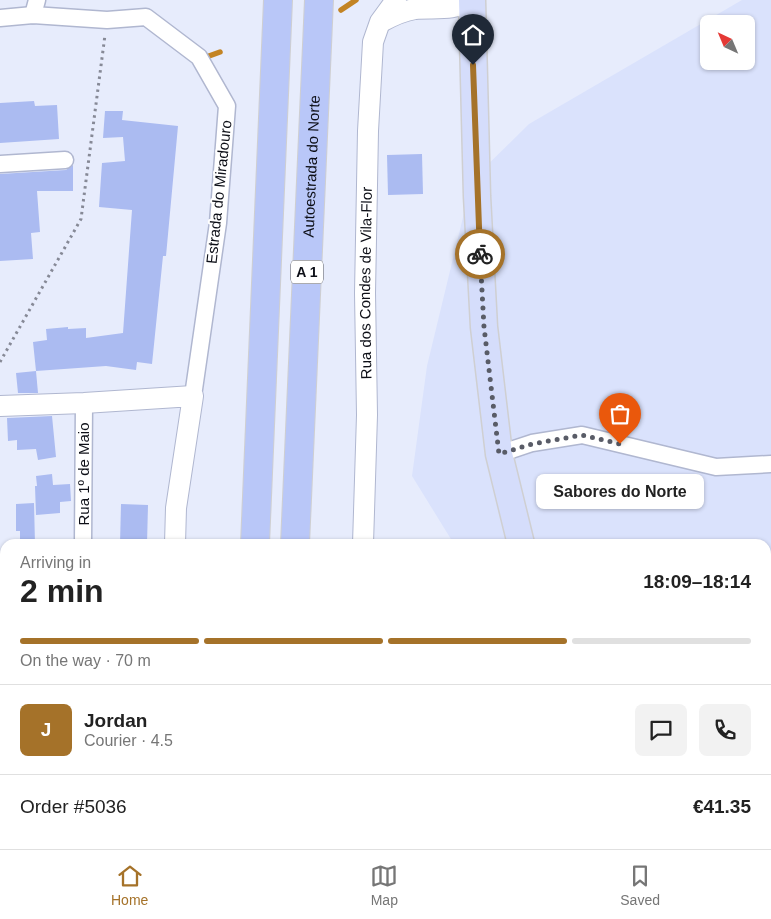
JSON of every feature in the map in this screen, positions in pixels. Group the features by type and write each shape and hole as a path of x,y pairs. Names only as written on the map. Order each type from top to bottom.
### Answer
{"highway":[{"path":"255,539 278,0"},
{"name":"Autoestrada do Norte","path":"295,539 319,0"}],"main road":[{"path":"470,0 484,327 499,454 520,539"}],"street":[{"name":"Rua dos Condes de Vila-Flor","path":"363,539 368,415 366,293 368,131 373,42 380,22 396,0"},
{"path":"380,22 414,9 447,8 462,5 470,0"},
{"name":"Estrada do Miradouro","path":"0,18 35,7 107,20 146,17 199,56 227,106 218,222 193,396"},
{"path":"447,8 462,15 472,28"},
{"path":"0,164 65,160"},
{"path":"0,406 193,396 176,508 175,539"},
{"name":"Rua 1º de Maio","path":"83,539 84,403"},
{"path":"499,454 532,444 582,435 716,467 771,464"}],"path":[{"path":"0,362 81,218 107,20"}],"shaded area":[{"path":"742,0 771,0 771,539 451,539 412,476 427,366 472,180 529,124 700,24 700,70 755,70 755,15 716,15"}],"building":[{"path":"34,101 35,106 57,105 59,139 0,143 0,103"},
{"path":"105,111 123,111 122,120 178,126 166,256 163,256 152,364 137,362 136,370 106,366 36,371 33,342 47,340 46,329 86,328 86,338 123,333 132,210 99,207 102,163 125,161 123,137 103,138"},
{"path":"422,154 423,194 388,195 387,155"},
{"path":"73,165 73,191 37,191 40,232 31,233 33,259 0,261 0,174 66,170"},
{"path":"36,371 38,393 18,393 16,373"},
{"path":"52,416 56,457 38,460 36,449 17,450 17,440 8,441 7,418"},
{"path":"52,474 53,485 70,484 71,501 60,502 60,513 36,515 36,476"},
{"path":"34,503 35,539 20,539 20,531 16,531 16,504"},
{"path":"121,504 148,505 147,539 120,539"}],"waterway":[{"path":"341,10 356,0"},
{"path":"209,56 220,52"}],"way so far":[{"path":"480,254 484,327 499,454 532,444 582,435 620,444"}],"place":[{"name":"Sabores do Norte","path":"620,444"}],"route":[{"path":"473,65 480,254"}]}
